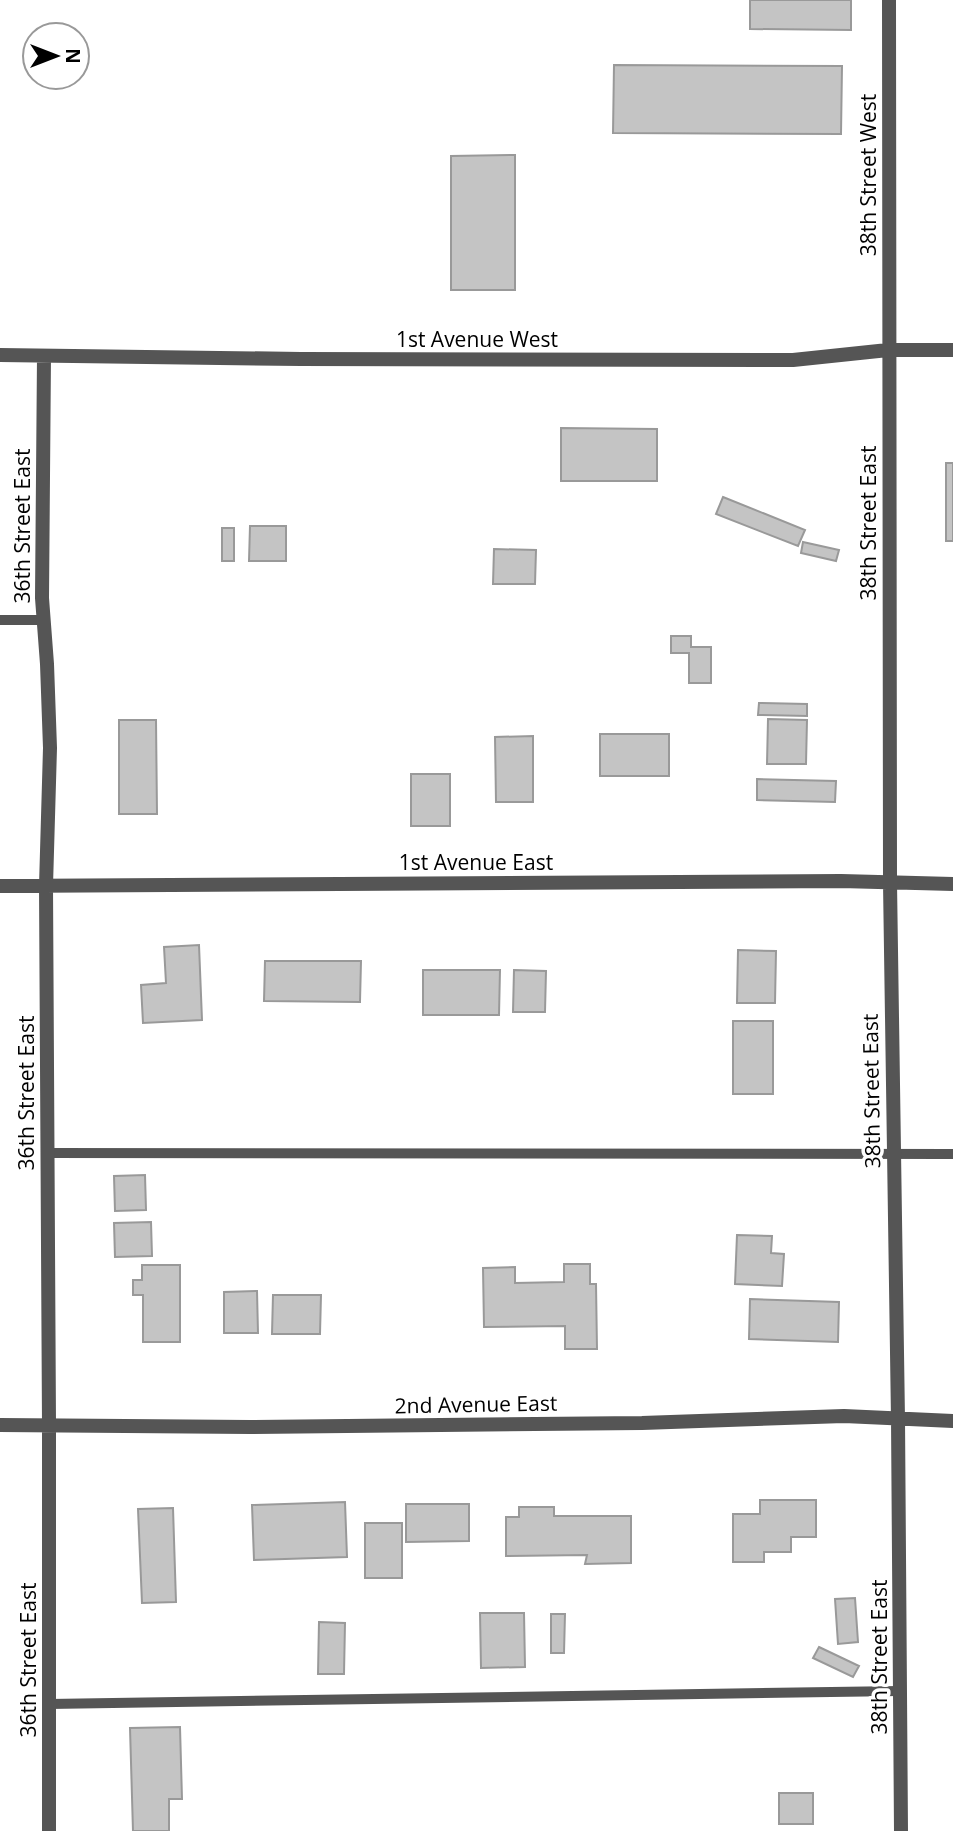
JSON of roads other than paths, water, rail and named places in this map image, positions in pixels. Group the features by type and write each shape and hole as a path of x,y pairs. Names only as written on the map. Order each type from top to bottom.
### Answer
{"street":[{"name":"38th Street West","path":"888,350 889,0"},
{"name":"1st Avenue West","path":"0,355 301,359 793,360 888,350 953,350"},
{"name":"38th Street East","path":"888,350 890,883 901,1831"},
{"name":"36th Street East","path":"44,356 42,598 50,748 46,886 49,1831"},
{"name":"1st Avenue East","path":"0,886 841,881 953,884"},
{"name":"2nd Avenue East","path":"0,1425 250,1427 642,1423 844,1416 953,1421"}],"lane":[{"path":"0,620 44,620"},
{"path":"48,1153 953,1154"},
{"path":"49,1704 900,1691"}]}
